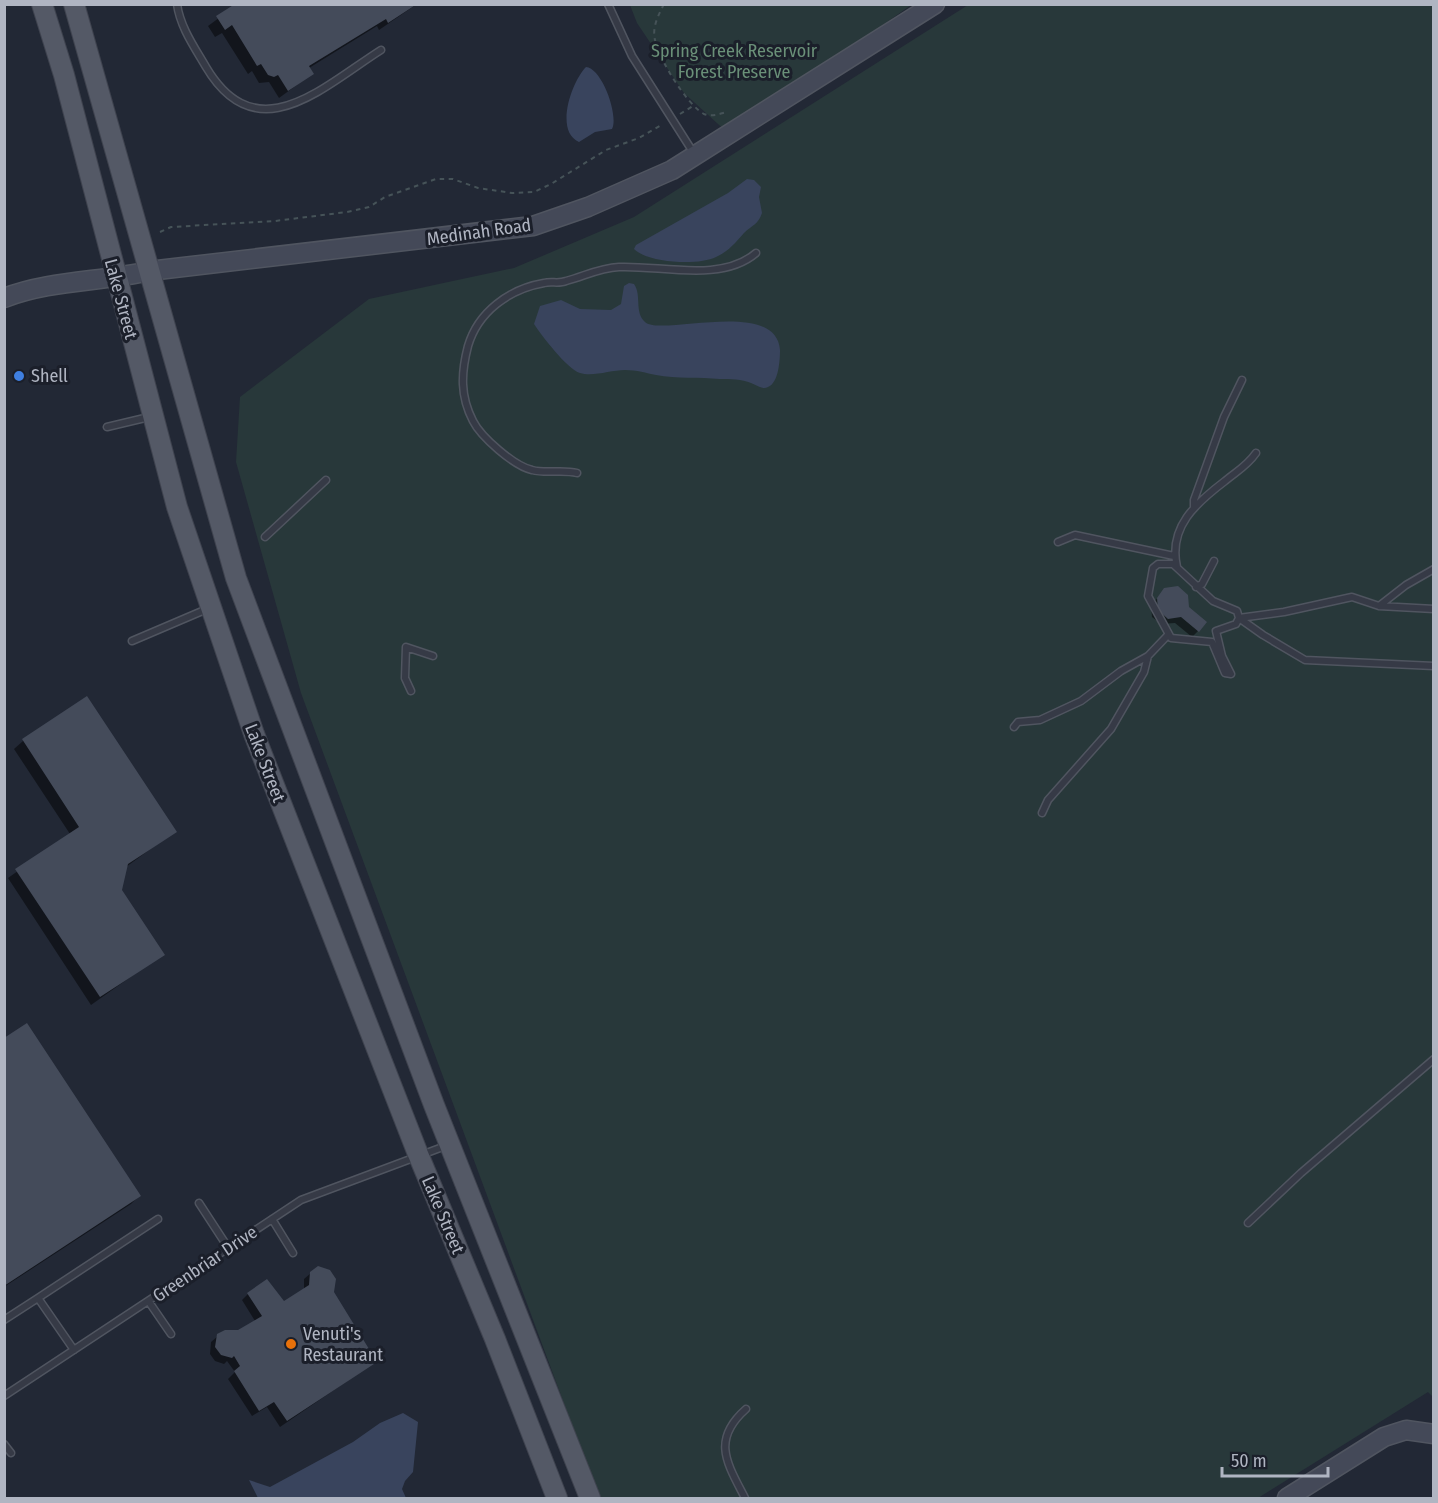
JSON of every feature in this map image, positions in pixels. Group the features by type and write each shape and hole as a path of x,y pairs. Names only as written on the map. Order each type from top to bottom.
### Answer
{"main road":[{"name":"Lake Street","path":"42,4 64,75 177,507 210,608 254,734 418,1154 495,1339 557,1498"},
{"name":"Lake Street","path":"74,4 236,578 450,1144 590,1498"},
{"name":"Medinah Road","path":"4,298 48,287 116,279 150,271 533,226 656,179 935,4"},
{"path":"1287,1498 1384,1437 1406,1430 1431,1433"}],"lane":[{"path":"177,4 190,38 209,71 223,88 241,103 259,110 277,110 295,104 381,50"},
{"path":"608,4 628,48 695,155"},
{"path":"577,473 530,470 500,449 476,426 463,396 462,378 471,336 482,317 522,288 546,282 565,282 591,271 621,267 657,271 725,268 736,266 756,253"},
{"path":"1194,507 1194,500 1224,417 1242,380"},
{"path":"107,427 153,416"},
{"path":"1177,567 1174,556 1174,539 1194,507 1244,468 1256,453"},
{"path":"264,537 326,480"},
{"path":"1058,542 1075,535 1174,556"},
{"path":"1196,587 1202,584 1214,561"},
{"path":"1239,618 1236,624 1216,631 1222,656 1231,674 1225,673 1212,642 1171,638 1168,635 1152,608 1148,596 1148,585 1154,568 1166,562 1177,567 1196,587 1214,601 1237,611 1239,618 1277,645 1305,660 1434,666"},
{"path":"1379,606 1406,585 1434,569"},
{"path":"1239,618 1352,597 1379,606 1434,609"},
{"path":"132,641 210,608"},
{"path":"1014,727 1018,722 1040,720 1056,714 1148,656 1168,635"},
{"path":"411,691 405,678 406,646 433,656"},
{"path":"1042,813 1048,800 1111,729 1140,678 1148,656"},
{"path":"1248,1223 1301,1173 1434,1059"},
{"name":"Greenbriar Drive","path":"4,1396 301,1200 418,1154 450,1144"},
{"path":"199,1203 229,1248"},
{"path":"272,1219 293,1253"},
{"path":"4,1320 158,1220"},
{"path":"38,1298 74,1350"},
{"path":"149,1302 171,1334"},
{"path":"745,1498 726,1458 726,1435 730,1425 746,1409"},
{"path":"4,1444 11,1453"}],"path":[{"path":"664,4 655,22 655,40 664,63 693,106 705,114 716,116 727,112"},
{"path":"160,232 171,227 275,221 369,207 385,197 436,179 453,179 478,188 512,193 534,192 606,150 639,138 693,106"}],"green space":[{"name":"Spring Creek Reservoir Forest Preserve","path":"630,5 911,5 729,134 684,93 637,23"},
{"path":"968,5 1433,5 1433,1397 1428,1392 1258,1498 599,1498 301,693 236,462 240,397 369,299 514,268 634,217"}],"water":[{"path":"586,67 598,75 608,94 614,123 612,129 595,132 579,142 568,128 568,106 575,83"},
{"path":"747,179 754,180 761,187 759,197 762,213 757,222 721,255 698,262 673,262 641,254 634,249 636,245 728,193"},
{"path":"629,283 634,284 636,288 640,313 645,322 655,325 672,325 739,322 759,325 774,334 780,350 775,381 764,388 740,380 672,377 629,370 580,373 562,359 534,324 540,306 561,300 580,309 611,310 621,304 624,286"},
{"path":"403,1413 418,1422 413,1472 405,1481 402,1489 406,1498 258,1498 249,1480 270,1487 353,1442 380,1423"}],"building":[{"path":"235,4 417,4 388,23 386,19 309,66 314,74 288,91 278,75 274,77 268,75 261,64 257,66 232,25 225,30 216,16"},
{"path":"1178,586 1188,595 1189,607 1207,622 1199,632 1181,617 1168,619 1158,610 1157,598 1164,588"},
{"path":"87,696 177,832 128,864 122,890 165,955 100,997 15,869 79,827 22,739"},
{"path":"27,1023 141,1196 4,1286 4,1038"},
{"name":"Venuti's Restaurant","path":"318,1266 330,1270 336,1279 334,1292 377,1362 287,1421 274,1402 259,1411 234,1371 240,1366 234,1356 232,1358 221,1355 215,1347 217,1334 225,1330 238,1330 262,1316 247,1293 267,1279 284,1301 309,1285 310,1272"}],"place":[{"name":"Shell","path":"19,376"},
{"name":"Venuti's Restaurant","path":"291,1344"}]}
